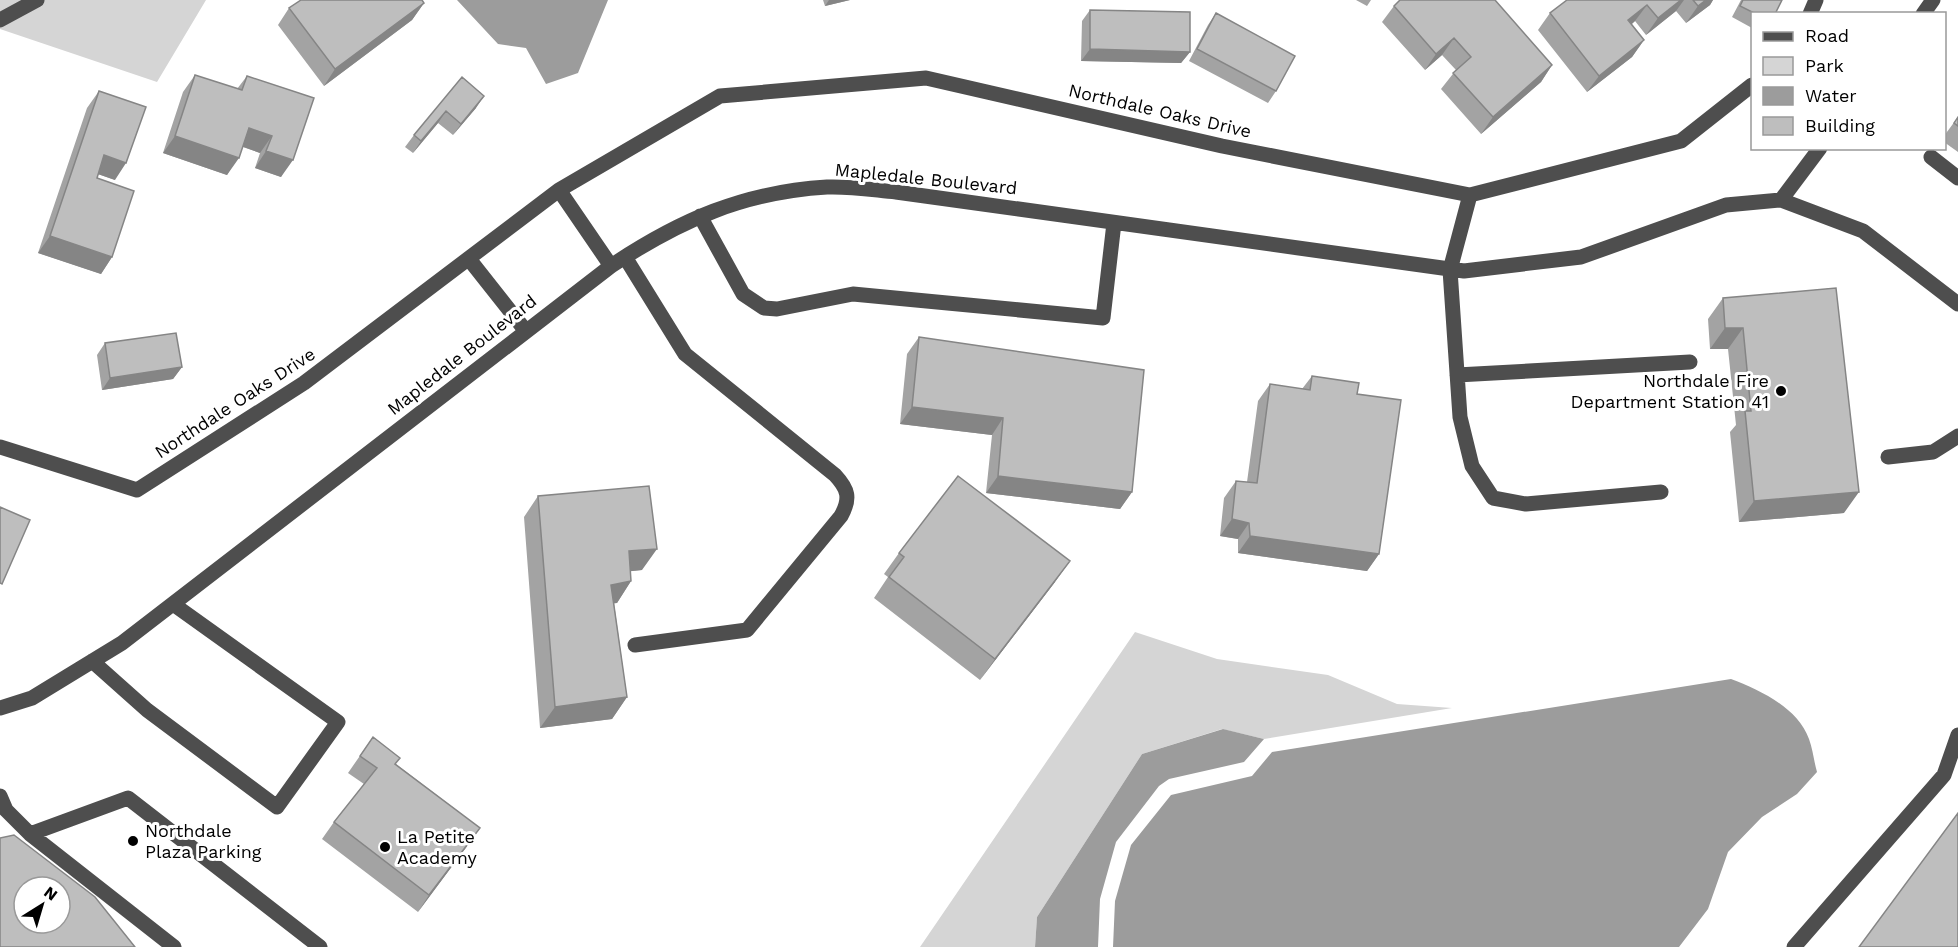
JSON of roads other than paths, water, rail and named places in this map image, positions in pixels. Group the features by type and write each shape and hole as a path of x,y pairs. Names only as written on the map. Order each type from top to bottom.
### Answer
{"street":[{"path":"0,20 38,0"},
{"name":"Northdale Oaks Drive","path":"0,447 137,490 304,383 559,190 720,96 926,78 1222,146 1470,195 1681,141 1751,86"},
{"path":"1781,200 1818,150"},
{"path":"1931,157 1958,178"},
{"name":"Mapledale Boulevard","path":"0,708 32,698 122,643 525,330 611,266 663,233 723,206 745,201 829,187 896,192 1464,271 1581,257 1726,205 1781,200 1863,231 1958,304"},
{"path":"559,190 611,266"},
{"path":"1470,195 1450,270 1460,417 1472,466 1493,498 1526,504 1661,492"},
{"path":"700,216 743,294 764,308 777,309 796,303 854,294 1103,318 1114,223"},
{"path":"625,257 685,354 835,475 846,486 849,497 842,516 747,630 635,645"},
{"path":"469,259 525,330"},
{"path":"1457,375 1690,362"},
{"path":"1888,457 1933,452 1958,436"},
{"path":"92,661 147,710 278,807 338,722 173,604"},
{"path":"1794,947 1944,775 1958,735"},
{"path":"0,796 3,811 174,947"},
{"path":"30,834 128,798 320,947"}],"water":[{"path":"457,0 608,0 578,73 546,84 526,48 498,44"},
{"path":"1731,679 1766,695 1796,718 1809,739 1817,772 1797,794 1762,817 1728,852 1708,909 1679,947 1113,947 1115,901 1131,845 1171,795 1252,776 1272,752"},
{"path":"1223,729 1264,739 1244,762 1169,779 1159,786 1116,842 1100,899 1098,947 1035,947 1037,917 1142,754"}],"place":[{"name":"Northdale Fire Department Station 41","path":"1781,391"},
{"name":"Northdale Plaza Parking","path":"133,841"},
{"name":"La Petite Academy","path":"385,847"}]}
